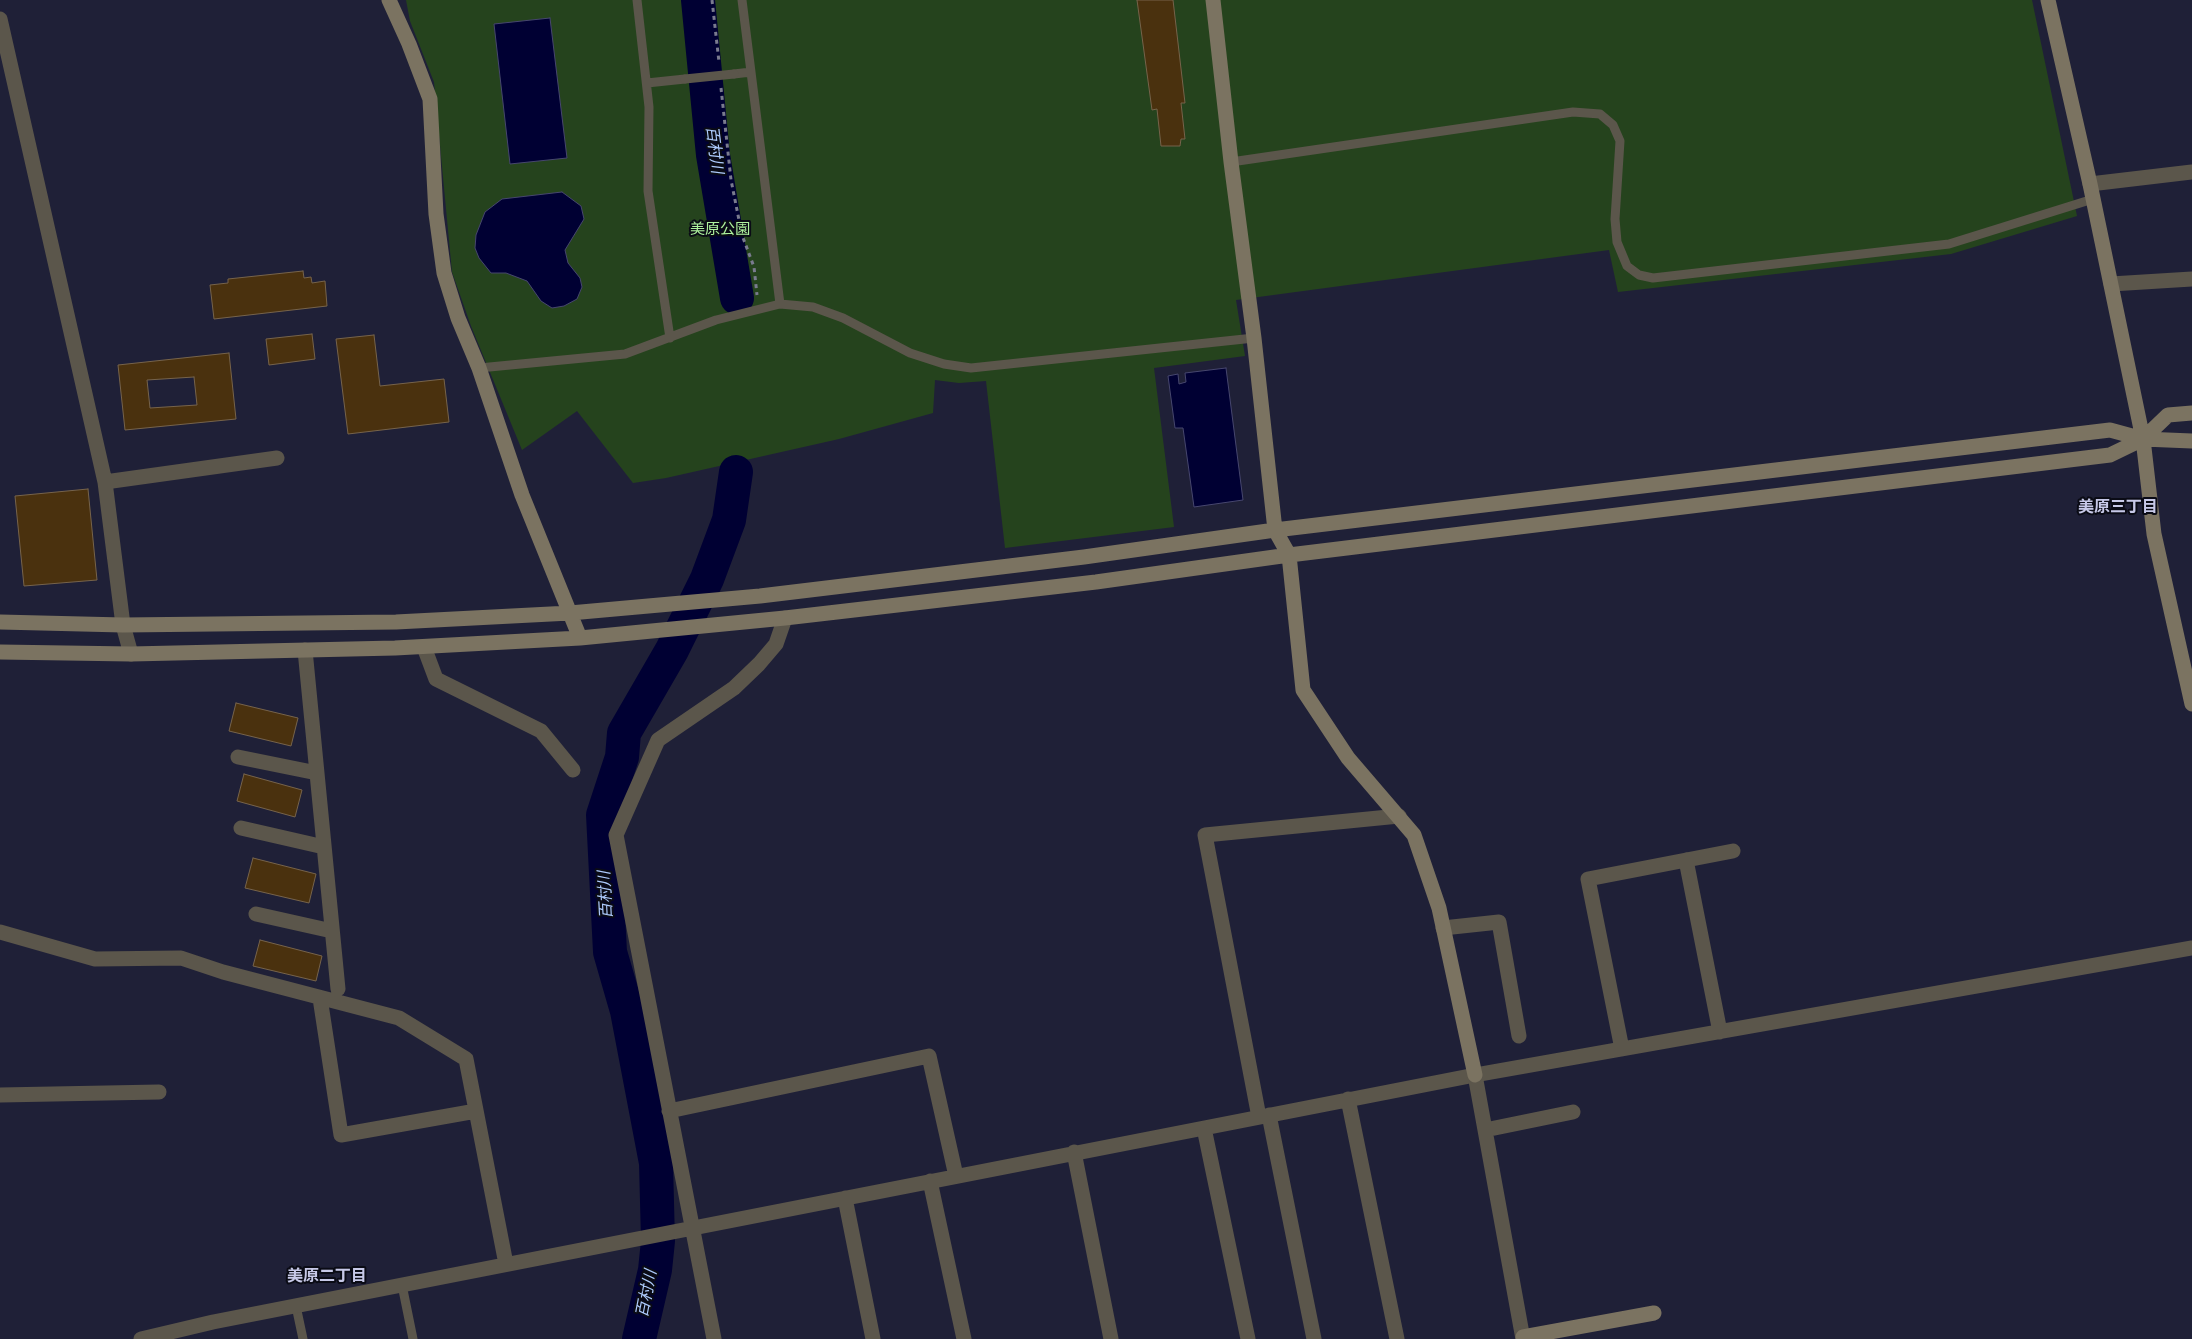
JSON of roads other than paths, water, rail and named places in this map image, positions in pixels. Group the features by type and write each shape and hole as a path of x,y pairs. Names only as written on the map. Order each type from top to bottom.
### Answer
{"street":[{"path":"389,0 409,44 430,99 436,214 444,273 458,318 479,368 522,495 580,638"},
{"path":"1213,0 1275,530 1289,555 1303,690 1348,758 1414,834 1439,908 1475,1075 1523,1338 1654,1312"},
{"path":"2048,0 2092,192 2143,439 2154,534 2192,704"},
{"path":"0,19 105,482 124,625 131,654"},
{"path":"2092,192 2192,172"},
{"path":"2111,284 2192,279"},
{"path":"0,652 131,654 424,647 580,638 785,618 1096,582 1289,555 2110,455 2143,439 2168,415 2192,413"},
{"path":"0,622 124,625 396,622 570,613 720,600 1064,559 1275,530 2110,430 2143,439 2192,441"},
{"path":"105,482 277,458"},
{"path":"714,1339 616,835 658,740 734,688 776,644 785,618"},
{"path":"424,647 436,678 541,731 573,770"},
{"path":"305,650 338,989"},
{"path":"238,757 317,774"},
{"path":"1314,1339 1264,1116 1205,835 1398,816"},
{"path":"241,828 324,847"},
{"path":"1622,1049 1588,880 1733,851"},
{"path":"1686,860 1720,1032"},
{"path":"256,914 332,931"},
{"path":"1443,928 1499,922 1519,1036"},
{"path":"0,932 95,959 182,958 222,972 399,1018 466,1059 506,1264"},
{"path":"142,1339 506,1264 1475,1075 2192,948"},
{"path":"320,998 340,1135 476,1111"},
{"path":"669,1111 929,1056 956,1176"},
{"path":"0,1095 159,1092"},
{"path":"1348,1100 1397,1339"},
{"path":"1485,1130 1573,1112"},
{"path":"1204,1128 1248,1339"},
{"path":"1074,1152 1111,1339"},
{"path":"930,1181 964,1339"},
{"path":"845,1198 873,1339"}],"lane":[{"path":"637,0 649,107 648,191 670,338"},
{"path":"742,0 780,304"},
{"path":"647,83 751,72"},
{"path":"1231,162 1573,112 1600,114 1613,125 1620,141 1615,219 1617,242 1627,266 1639,274 1653,278 1949,244 2092,192"},
{"path":"479,368 625,354 716,320 780,304 813,307 843,318 910,353 944,364 972,368 1254,338"},
{"path":"402,1285 413,1339"},
{"path":"296,1306 303,1339"}],"waterway":[{"name":"百村川","path":"698,0 713,155 737,298"},
{"name":"百村川","path":"639,1339 655,1270 658,1241 656,1163 627,1011 610,952 603,815 622,757 624,733 672,650 707,579 729,520 736,472"}],"district":[{"name":"美原三丁目","path":"2118,508"},
{"name":"美原二丁目","path":"327,1277"}],"park label":[{"name":"美原公園","path":"720,231"}]}
